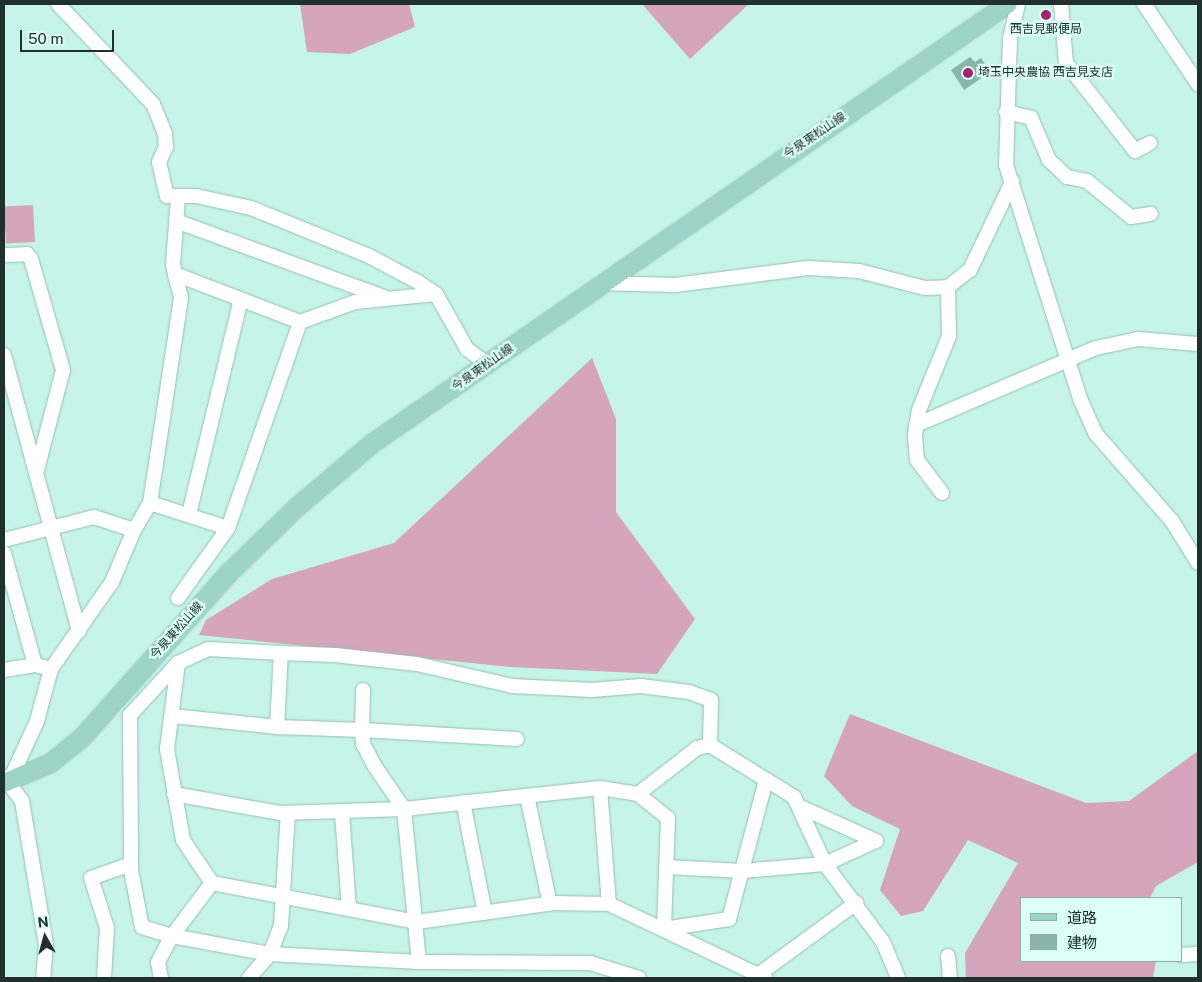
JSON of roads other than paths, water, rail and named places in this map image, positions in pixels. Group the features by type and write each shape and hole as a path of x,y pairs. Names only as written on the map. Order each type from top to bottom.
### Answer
{"main road":[{"name":"今泉東松山線","path":"5,781 51,764 81,739 228,574 296,508 373,443 488,365 600,283 1008,4"}],"street":[{"path":"58,4 154,104 165,134 166,147 159,162 163,188 167,196 178,198 196,196 251,208 369,256 436,294 467,349 488,365"},
{"path":"1018,4 1010,39 1006,112 1006,165 1096,434 1172,520 1198,563"},
{"path":"1062,4 1066,63 1136,151 1150,143"},
{"path":"1144,4 1198,84"},
{"path":"1006,112 1031,118 1049,160 1067,177 1087,181 1131,217 1150,214"},
{"path":"600,283 675,286 808,268 859,271 925,288 948,288 970,270 1012,182"},
{"path":"43,978 46,945 22,801 5,781 36,721 51,669 112,582 134,530 150,503 181,296 175,274 178,198"},
{"path":"176,221 387,298"},
{"path":"4,255 27,254 31,259 63,370 37,471"},
{"path":"175,274 300,322 355,302 436,294"},
{"path":"942,493 916,460 916,425 949,336 948,288"},
{"path":"189,514 241,299"},
{"path":"178,598 228,528 300,322"},
{"path":"916,425 1069,358 1138,339 1198,344"},
{"path":"4,355 54,527 79,631"},
{"path":"150,503 228,528"},
{"path":"4,540 94,517 134,530"},
{"path":"4,552 35,665"},
{"path":"639,978 590,963 420,962 270,954 172,936 142,927 131,864 130,715 178,663 208,649 417,664 512,686 592,690 641,686 689,692 711,700 710,745"},
{"path":"277,727 281,653"},
{"path":"178,663 173,716 167,749 183,840 212,883 417,922 550,904 609,904 762,977 856,903"},
{"path":"4,670 35,665 51,669"},
{"path":"363,690 363,744 374,765 404,809 420,962"},
{"path":"108,709 130,715"},
{"path":"173,716 277,727 517,739"},
{"path":"638,794 697,748 710,745 794,798 803,808 825,864 856,903 883,942 898,978"},
{"path":"664,929 729,919 766,780"},
{"path":"174,794 288,813 342,813 404,809 600,788 638,794 668,818 664,929"},
{"path":"600,788 609,904"},
{"path":"527,796 550,904"},
{"path":"463,802 485,912"},
{"path":"666,867 742,871 825,864 876,841 803,808"},
{"path":"249,978 270,954 280,926 288,813"},
{"path":"342,813 349,909"},
{"path":"104,978 107,928 91,878 131,864"},
{"path":"161,978 158,962 172,936 212,883"},
{"path":"1182,955 1198,954"},
{"path":"948,956 950,978"}],"place":[{"name":"西吉見郵便局","path":"1046,15"},
{"name":"埼玉中央農協 西吉見支店","path":"968,73"}]}
